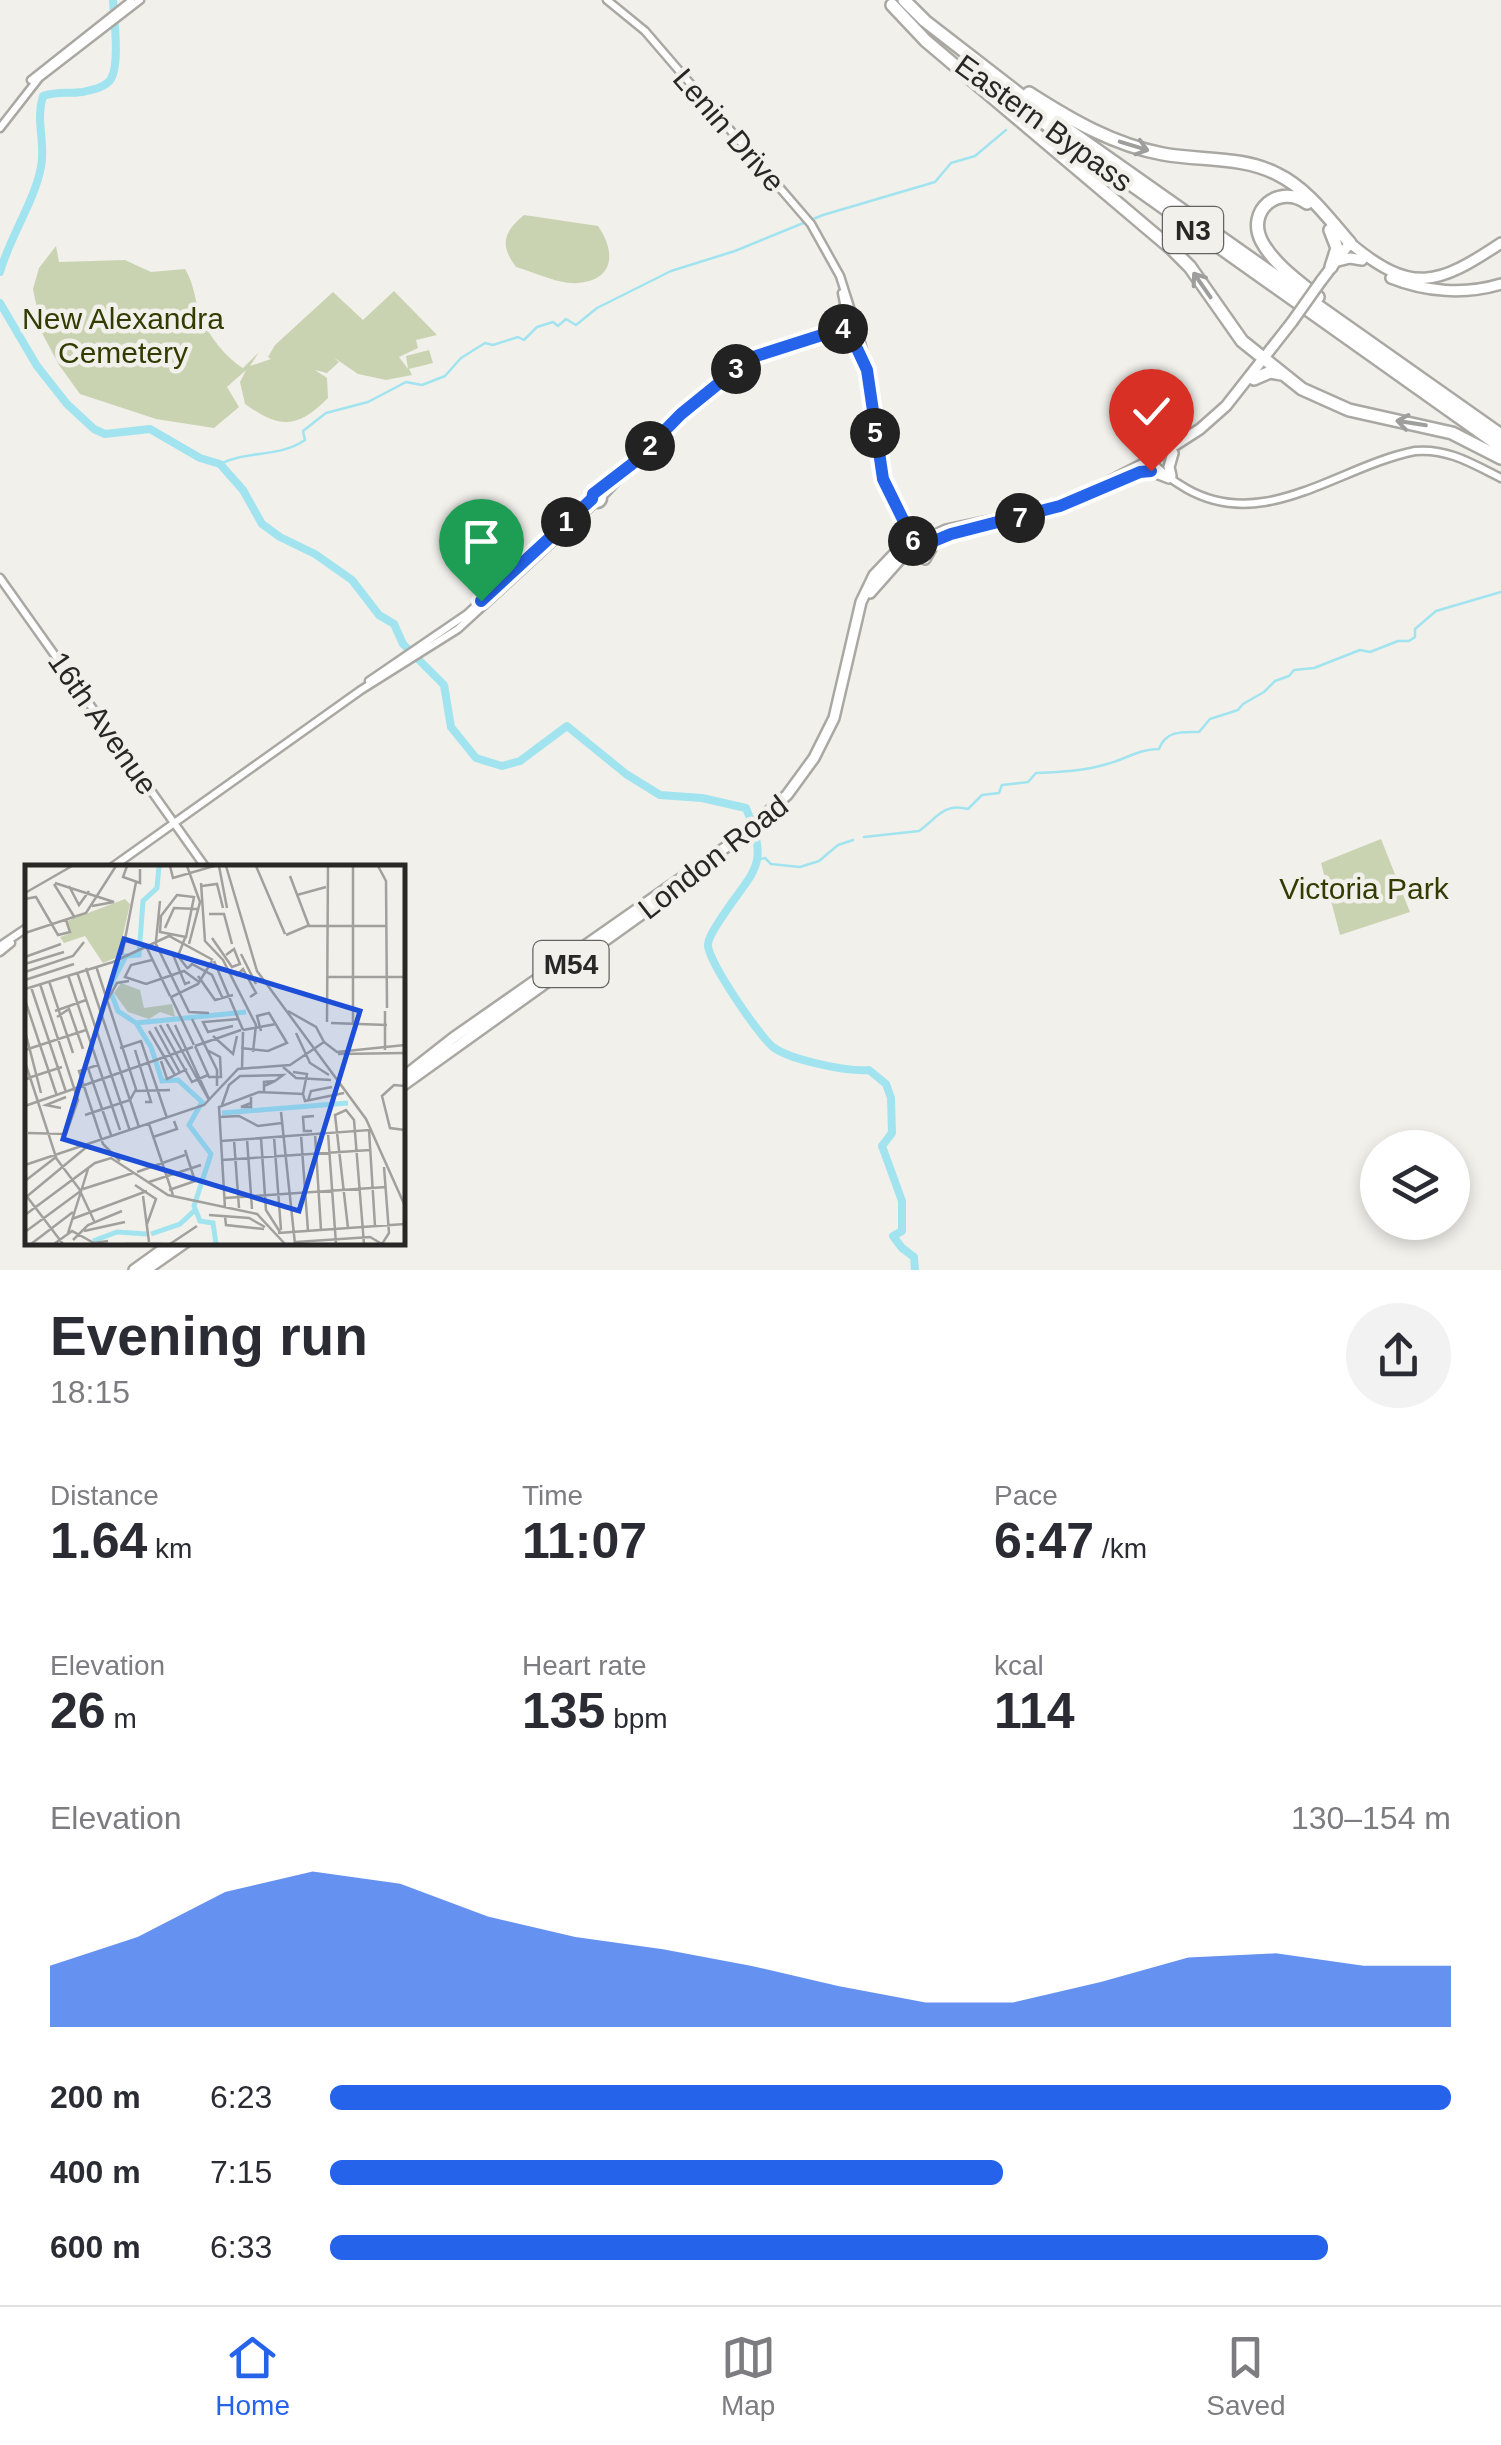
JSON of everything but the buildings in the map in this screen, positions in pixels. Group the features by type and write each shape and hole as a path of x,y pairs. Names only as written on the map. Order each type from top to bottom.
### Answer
{"highway":[{"path":"897,1 1090,130 1146,150 1244,162 1275,172 1301,189 1348,245"},
{"path":"897,1 926,41 1172,248 1202,283 1230,326 1302,389 1368,416 1438,428 1501,458"},
{"name":"Eastern Bypass","path":"897,1 1036,107 1501,436"},
{"name":"Eastern Bypass","path":"897,1 954,58 1034,118 1501,447"},
{"path":"1348,245 1310,205 1294,196 1271,200 1261,208 1257,220 1262,242 1281,265 1388,356"},
{"path":"1330,230 1337,248 1333,265"},
{"path":"1263,356 1256,361 1254,375 1270,372 1285,376"}],"main road":[{"path":"1348,245 1386,270 1424,279 1454,273 1501,243"},
{"path":"1348,245 1386,276 1430,289 1477,290 1501,284"},
{"path":"1263,356 1348,245"},
{"path":"1333,265 1350,258 1362,260"},
{"name":"London Road","path":"916,546 927,537 1052,506 1140,470 1216,421 1254,375"},
{"path":"1170,452 1172,479"},
{"path":"1140,470 1172,479"},
{"name":"London Road","path":"405,1084 760,825 802,784 828,739 846,694 862,611 876,584 898,556 945,536 1060,506 1140,470"},
{"path":"904,521 927,537"},
{"path":"904,521 906,540 898,556 915,555 925,560 929,548 945,536"},
{"name":"London Road","path":"405,1076 453,1038 740,840"},
{"path":"134,1270 168,1245"},
{"path":"146,1270 182,1245"}],"street":[{"name":"Lenin Drive","path":"606,0 645,31 811,224 837,272 850,324"},
{"path":"0,125 36,74 133,3"},
{"path":"115,865 400,661 460,627 594,501 602,502 601,494 681,414 750,358 850,324 867,370 883,479 916,546"},
{"path":"1153,459 1172,479 1219,502 1262,504 1422,450 1456,456 1501,478"},
{"name":"16th Avenue","path":"0,578 204,865"},
{"path":"0,949 25,929"}],"green space":[{"path":"524,215 598,226 609,254 606,270 590,281 571,283 516,267 507,252 506,239"},
{"name":"New Alexandra Cemetery","path":"56,246 59,262 125,260 151,272 185,269 208,331 243,368 259,352 250,366 271,359 268,357 275,345 333,292 363,320 394,291 437,335 416,340 418,348 399,357 408,369 406,356 429,350 433,363 409,369 412,375 386,380 358,374 333,357 339,362 327,373 315,370 327,378 328,398 307,416 288,422 268,418 245,404 240,382 246,370 227,387 239,407 214,428 156,419 80,394 59,365 42,333 33,289 39,268"},
{"name":"Victoria Park","path":"1381,839 1410,912 1340,935 1321,863"}],"waterway":[{"path":"0,272 41,167 43,96 94,89 105,85 114,72 113,0"},
{"path":"220,464 295,446 305,440 303,431 326,413 368,402 406,382 422,385 445,376 461,358 485,343 493,345 518,337 524,340 537,327 553,322 558,326 566,319 576,325 597,308 671,271 735,251 823,215 935,182 951,163 975,156 1006,130"},
{"path":"0,303 37,366 67,404 94,429 105,434 150,429 200,458 220,464 243,490 262,524 352,580 379,615 394,624 403,644 444,685 451,727 476,758 502,766 520,761 567,726 626,774 660,795 702,798 746,808 758,856 750,877 712,934 710,952 735,997 773,1047 820,1064 869,1070 886,1084 891,1098 892,1133 882,1146 902,1201 902,1231 893,1236 914,1257 915,1270"},
{"path":"864,837 919,831 946,810 968,809 982,795 999,793 1002,785 1028,782 1036,773 1090,768 1159,749 1171,735 1199,732 1210,719 1238,710 1294,670 1314,668 1360,650 1370,652 1409,641 1415,637 1415,629 1436,611 1501,592"},
{"path":"756,860 765,858 771,864 800,867 819,861 838,845 853,840"}],"route":[{"path":"481,601 593,494 632,464 681,414 743,363 762,352 847,327 867,370 883,479 917,548 951,534 1036,514 1151,471"}]}
